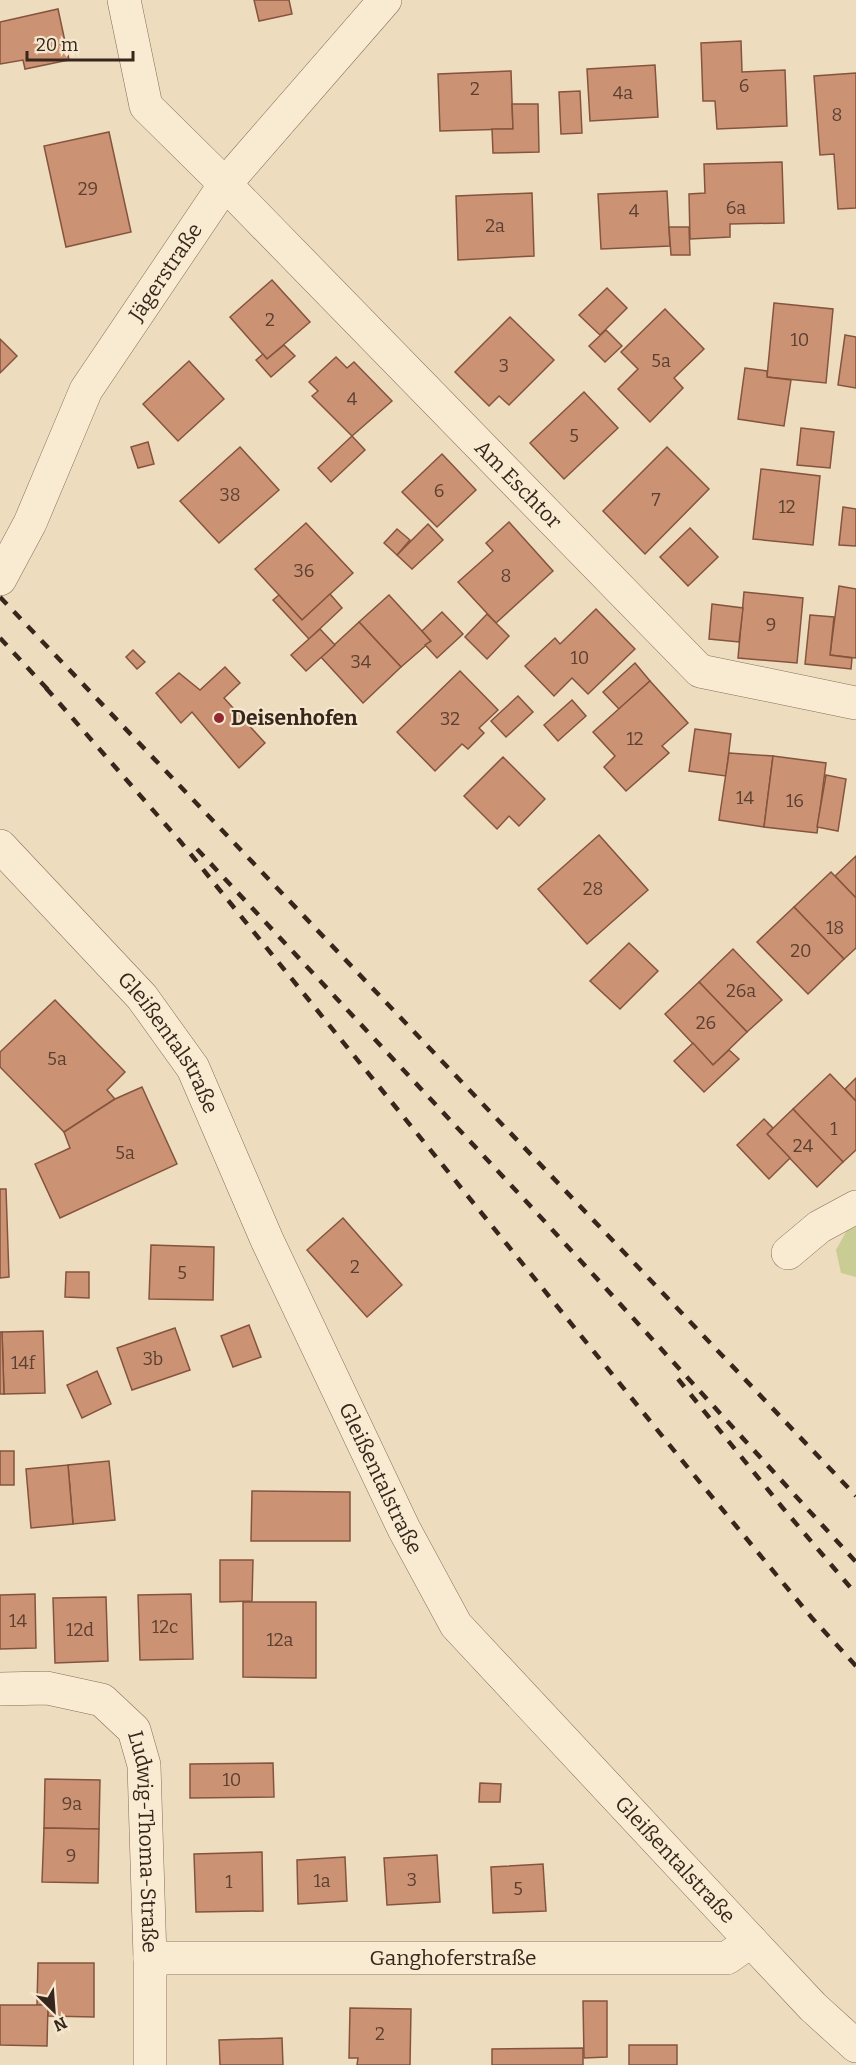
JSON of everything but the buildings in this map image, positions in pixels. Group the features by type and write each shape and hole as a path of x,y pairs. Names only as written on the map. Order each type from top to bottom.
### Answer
{"street":[{"name":"Am Eschtor","path":"124,0 146,106 700,671 856,703"},
{"name":"Jägerstraße","path":"0,579 30,523 86,390 225,184 385,0"},
{"name":"Gleißentalstraße","path":"0,846 142,997 193,1068 267,1240 399,1519 456,1625 813,2007 856,2046"},
{"path":"788,1253 819,1227 856,1207"},
{"name":"Ludwig-Thoma-Straße","path":"0,1689 47,1688 102,1700 134,1730 144,1765 150,1958 150,2065"},
{"name":"Ganghoferstraße","path":"150,1958 728,1958 751,1941"}],"green space":[{"path":"856,1226 856,1277 841,1273 836,1250 847,1230"}],"railway":[{"path":"0,597 856,1496"},
{"path":"0,638 51,693"},
{"path":"46,688 180,841 689,1469 812,1618 856,1666"},
{"path":"197,849 536,1212 856,1562"},
{"path":"678,1379 856,1594"}],"place":[{"name":"Deisenhofen","path":"219,718"}]}
